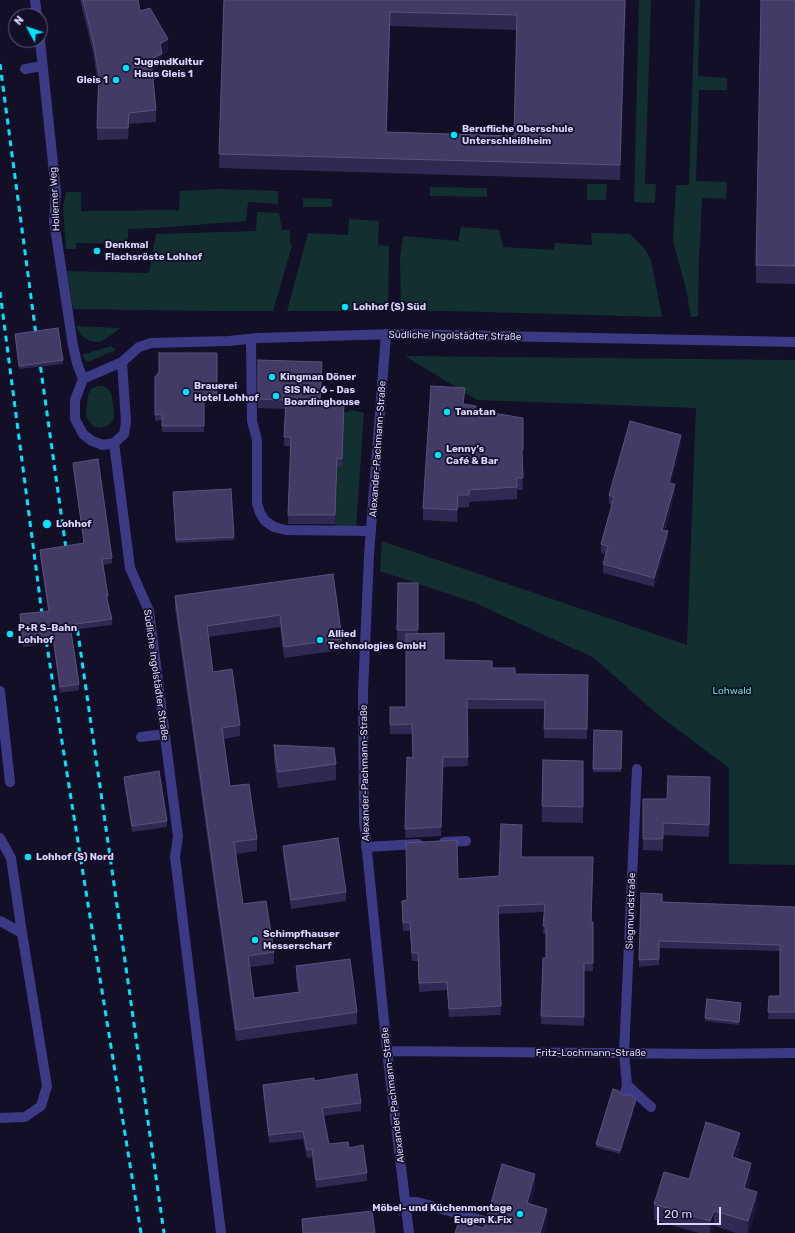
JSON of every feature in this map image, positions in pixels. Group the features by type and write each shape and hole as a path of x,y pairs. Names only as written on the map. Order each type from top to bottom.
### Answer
{"street":[{"name":"Hollerner Weg","path":"41,48 56,192 54,221 73,346 83,379"},
{"path":"25,69 42,66"},
{"name":"Südliche Ingolstädter Straße","path":"83,379 122,362 139,347 151,342 229,342 251,339 386,334 795,342"},
{"name":"Alexander-Pachmann-Straße","path":"386,334 371,531 363,692 364,822 387,1051 409,1233"},
{"path":"251,339 252,421 257,440 257,503 260,513 265,521 274,527 286,530 371,531"},
{"path":"83,379 76,400 75,419 83,434 92,441 103,445 114,443 124,434 126,422 122,362"},
{"name":"Südliche Ingolstädter Straße","path":"114,443 130,568 149,611 178,837 175,857 221,1233"},
{"path":"0,691 10,782"},
{"path":"141,737 165,734"},
{"name":"Siegmundstraße","path":"637,769 624,1053 626,1089 651,1107"},
{"path":"0,838 12,858 22,933 47,1086 40,1106 25,1117 0,1118"},
{"path":"366,847 466,841"},
{"path":"0,921 22,933"},
{"name":"Fritz-Lochmann-Straße","path":"387,1051 795,1053"},
{"path":"406,1202 417,1202 485,1221"}],"green space":[{"path":"639,0 651,0 645,184 656,184 655,203 634,202"},
{"path":"695,0 700,0 698,76 727,78 727,90 699,90 696,181 727,182 726,199 702,198 698,316 691,317 686,289 673,241 676,185 689,185"},
{"path":"587,184 607,184 606,200 587,200"},
{"path":"430,187 487,188 487,197 430,196"},
{"path":"219,189 278,191 278,204 248,202 246,221 128,229 128,244 76,243 76,249 66,249 63,208 66,192 81,192 81,211 179,210 180,191"},
{"path":"303,198 332,199 332,207 303,207"},
{"path":"257,212 279,213 282,230 290,230 290,242 292,246 273,311 73,309 67,271 149,273 156,234 256,231"},
{"path":"349,219 379,221 378,245 389,246 388,311 287,311 308,233 348,235"},
{"path":"461,227 499,230 503,247 554,250 555,243 592,245 591,233 630,234 644,248 651,260 662,317 401,311 400,257 403,236 458,241"},
{"path":"76,326 121,328 101,342 90,341 82,336"},
{"path":"111,346 116,350 87,362 82,355"},
{"name":"Lohwald","path":"405,356 795,360 795,865 729,864 729,768 657,714 594,658 473,602 380,571 382,541 687,645 696,408 477,400"},
{"path":"98,386 103,386 109,390 112,396 114,416 109,425 100,428 95,427 90,423 86,416 88,395 91,389"},
{"path":"352,410 364,413 356,529 335,528 337,467 342,467 344,413"}],"building":[{"name":"JugendKultur Haus Gleis 1","path":"83,0 138,0 140,11 150,8 168,39 160,44 162,54 151,59 156,110 129,113 128,128 97,128 99,74"},
{"path":"224,0 625,0 620,165 219,154","holes":["390,12 517,15 514,136 386,132"]},
{"path":"761,0 795,0 795,266 756,265"},
{"path":"58,328 63,360 19,366 15,334"},
{"name":"Brauerei Hotel Lohhof","path":"159,353 217,353 217,395 204,395 204,426 162,426 162,414 155,415 155,377 159,372"},
{"path":"258,360 322,362 320,401 344,402 342,459 337,458 335,515 288,515 291,437 284,437 286,400 258,399"},
{"path":"431,386 465,388 463,404 476,406 475,410 523,418 523,478 517,478 517,487 469,490 469,495 458,495 457,510 423,508"},
{"path":"630,421 681,435 669,483 675,484 662,530 668,531 654,578 603,564 608,546 601,544 614,497 609,495"},
{"path":"98,459 112,558 102,559 108,596 106,596 112,619 70,625 79,684 60,687 53,636 23,641 20,614 49,611 40,550 84,543 73,463"},
{"path":"231,489 234,537 176,540 173,492"},
{"path":"333,574 342,639 284,647 280,615 207,626 213,672 232,669 240,725 222,728 230,786 249,784 257,839 234,842 243,904 266,901 274,952 248,956 254,998 300,992 296,966 350,959 357,1012 236,1030 175,596"},
{"path":"398,583 418,583 418,630 397,630"},
{"path":"444,633 444,660 492,661 492,668 515,668 515,674 588,675 587,729 544,729 545,700 467,699 468,757 443,757 441,827 405,829 407,757 413,758 412,724 390,725 390,707 406,707 406,634"},
{"path":"594,730 622,731 621,769 593,769"},
{"path":"274,745 334,748 336,764 278,772"},
{"path":"543,760 583,761 583,807 542,806"},
{"path":"159,771 167,821 132,826 124,777"},
{"path":"668,776 710,777 709,825 663,823 663,839 643,839 643,799 667,799"},
{"path":"501,824 522,825 521,857 593,857 591,922 593,922 593,963 584,963 584,1017 541,1016 543,958 546,958 546,926 543,926 545,904 498,906 501,1006 449,1009 447,982 419,983 418,953 412,953 410,922 403,923 402,901 407,900 406,843 457,840 458,879 499,876"},
{"path":"338,838 346,892 291,900 283,846"},
{"path":"641,893 662,894 662,902 795,907 795,1012 768,1012 769,996 780,996 780,945 659,941 659,959 639,960"},
{"path":"707,999 741,1003 739,1022 705,1018"},
{"path":"357,1074 361,1103 322,1108 329,1144 348,1142 349,1148 363,1145 367,1173 316,1180 312,1149 307,1150 303,1131 269,1135 263,1085 314,1078 314,1081"},
{"path":"613,1089 619,1091 623,1096 630,1094 636,1099 620,1151 596,1144"},
{"path":"706,1122 740,1133 732,1157 751,1163 744,1188 757,1192 748,1221 714,1211 710,1221 654,1204 664,1172 689,1179"},
{"path":"502,1164 535,1174 527,1203 547,1209 540,1233 455,1233 459,1221 484,1228"},
{"path":"372,1211 375,1233 303,1233 302,1219"}],"railway":[{"path":"0,64 37,342"},
{"path":"0,292 42,614 141,1233"},
{"path":"39,356 67,556"},
{"path":"76,619 164,1233"}],"place":[{"name":"JugendKultur Haus Gleis 1","path":"126,68"},
{"name":"Gleis 1","path":"116,80"},
{"name":"Berufliche Oberschule Unterschleißheim","path":"454,135"},
{"name":"Denkmal Flachsröste Lohhof","path":"97,251"},
{"name":"Lohhof (S) Süd","path":"345,307"},
{"name":"Kingman Döner","path":"272,377"},
{"name":"Brauerei Hotel Lohhof","path":"186,392"},
{"name":"SIS No. 6 - Das Boardinghouse","path":"276,396"},
{"name":"Tanatan","path":"447,412"},
{"name":"Lenny’s Café & Bar","path":"438,455"},
{"name":"Lohhof","path":"47,524"},
{"name":"P+R S-Bahn Lohhof","path":"10,634"},
{"name":"Allied Technologies GmbH","path":"320,640"},
{"name":"Lohhof (S) Nord","path":"28,857"},
{"name":"Schimpfhauser Messerscharf","path":"255,940"},
{"name":"Möbel- und Küchenmontage Eugen K.Fix","path":"520,1214"}]}
